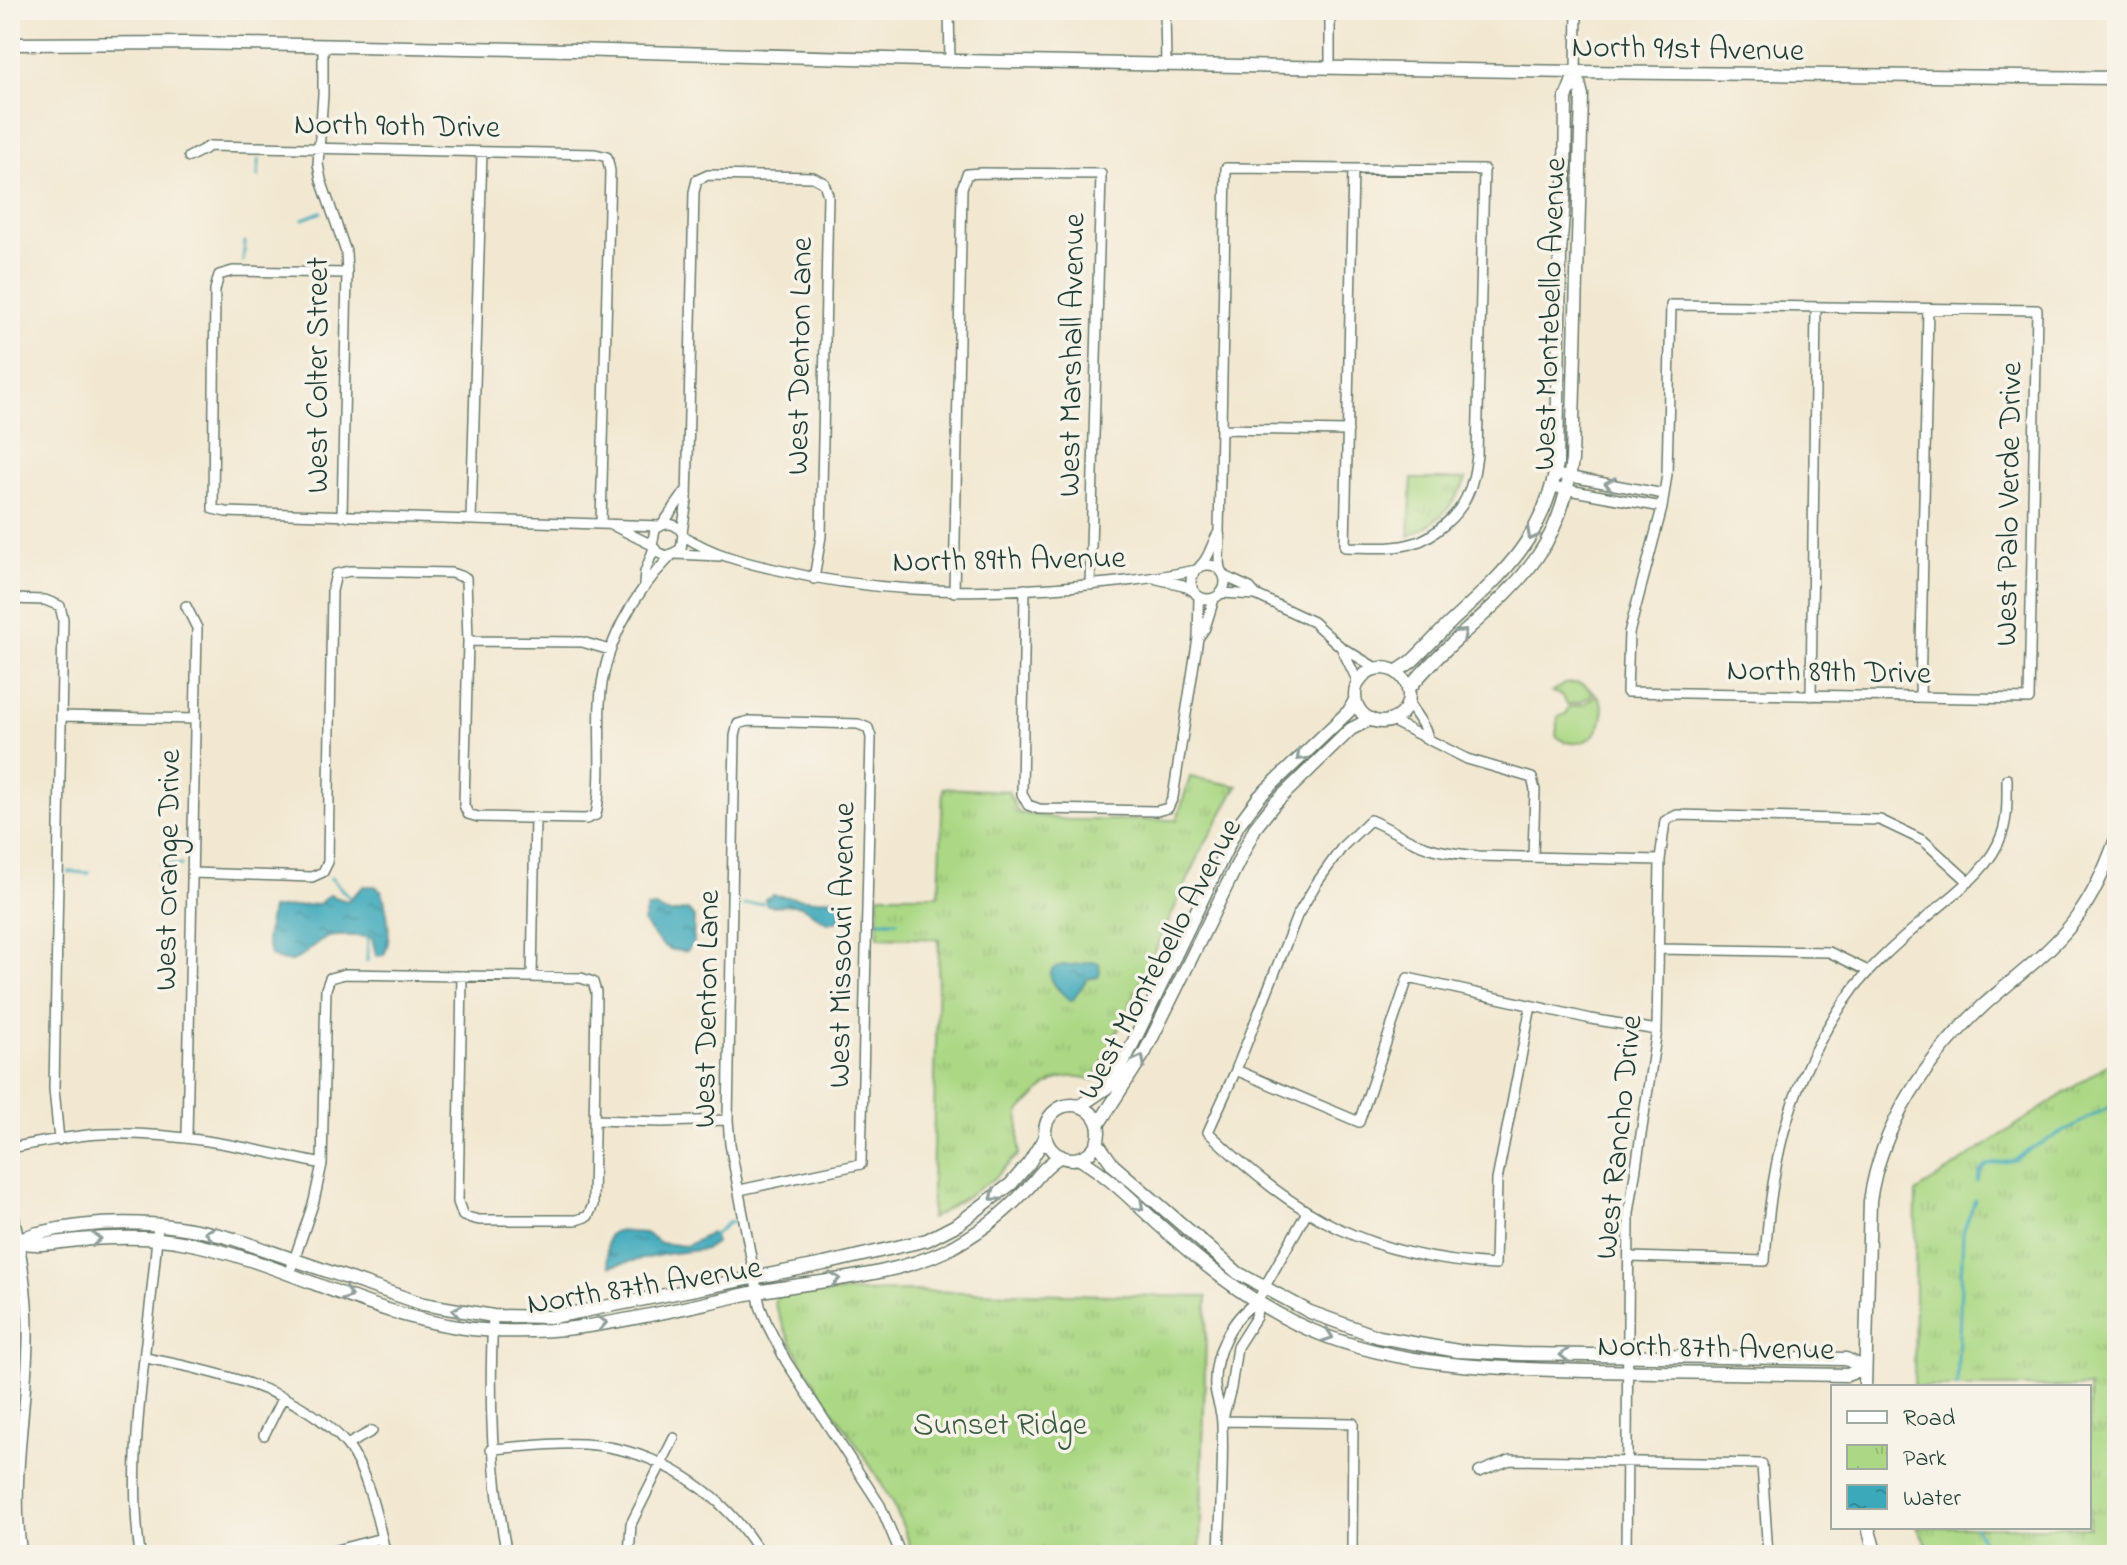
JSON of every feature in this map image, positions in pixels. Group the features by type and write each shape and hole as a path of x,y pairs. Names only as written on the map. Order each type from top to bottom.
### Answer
{"street":[{"path":"949,10 950,61"},
{"path":"1165,10 1166,65"},
{"path":"1330,10 1330,68"},
{"name":"West Montebello Avenue","path":"1408,696 1433,661 1517,584 1534,564 1549,540 1568,490 1582,95 1576,72 1577,10"},
{"name":"North 91st Avenue","path":"10,44 132,42 1330,68 2117,78"},
{"name":"West Colter Street","path":"323,46 318,148 321,180 346,252 347,273 342,516"},
{"name":"West Montebello Avenue","path":"1396,672 1411,662 1506,571 1534,532 1553,481 1566,98 1576,72"},
{"name":"North 90th Drive","path":"189,157 210,146 595,154 607,157 610,171 601,523"},
{"path":"471,520 482,152"},
{"path":"1198,638 1226,582 1218,564 1221,542 1226,168 1484,170 1474,478 1465,500 1432,534 1417,543 1345,547 1353,169"},
{"name":"West Marshall Avenue","path":"954,592 962,188 967,174 1101,174 1090,585"},
{"name":"West Denton Lane","path":"686,491 694,192 697,180 708,175 813,177 824,183 828,195 821,536 814,579"},
{"path":"347,273 233,271 219,275 215,290 213,509 226,512 676,525 683,534"},
{"path":"1553,481 1568,490 1662,507 1671,305 1928,309 1920,697"},
{"path":"1811,696 1816,307"},
{"name":"West Palo Verde Drive","path":"1928,309 2037,310 2029,699"},
{"path":"1222,429 1348,431"},
{"path":"1553,481 1570,477 1664,494"},
{"path":"644,584 653,546 652,534 686,491"},
{"path":"193,873 312,877 323,872 328,862 332,591 336,574 350,571 451,573 466,578 468,641 464,805 468,814 478,817 586,819 596,815 599,801 600,700 610,650 644,584 681,549 686,491"},
{"name":"North 89th Drive","path":"1662,507 1629,633 1627,692 2029,699"},
{"path":"613,525 653,546 663,556 673,555"},
{"path":"1025,589 1022,794 1028,805 1054,809 1157,811 1168,808 1173,797 1198,638 1196,594 1191,580 1207,561 1219,532"},
{"name":"North 89th Avenue","path":"683,534 721,556"},
{"name":"North 89th Avenue","path":"673,555 721,556 850,585 954,592 1157,579 1198,568"},
{"path":"1198,568 1212,565 1250,588 1256,595 1313,622 1341,647 1376,668"},
{"name":"North 89th Avenue","path":"1157,579 1183,585 1196,594"},
{"path":"1196,594 1256,595"},
{"path":"10,599 45,600 60,606 63,619 54,1089 59,1140"},
{"name":"West Orange Drive","path":"186,606 197,628 187,1137"},
{"path":"468,641 582,642 610,650"},
{"path":"1341,647 1358,682"},
{"path":"1428,738 1427,730 1420,723 1408,696 1404,680 1396,672 1383,668 1368,671 1358,682 1355,700 1358,708 1371,719 1390,720 1467,759 1532,778 1535,790 1533,857"},
{"path":"1390,720 1399,716 1408,696"},
{"name":"West Montebello Avenue","path":"1080,1106 1109,1086 1122,1066 1238,825 1259,797 1336,724 1355,700"},
{"path":"62,716 195,719"},
{"name":"West Montebello Avenue","path":"1098,1125 1145,1052 1255,828 1274,804 1351,729 1371,719"},
{"name":"West Denton Lane","path":"758,1292 728,1120 735,736 738,724 749,721 858,724 868,728"},
{"name":"West Missouri Avenue","path":"740,1190 861,1164 868,728"},
{"path":"1630,1257 1765,1261 1772,1176 1792,1100 1819,1042 1868,971 1969,882 1988,861 2003,834 2007,779"},
{"name":"West Rancho Drive","path":"1626,1555 1632,1184 1657,1030 1660,860 1665,821 1677,815 1880,820 1924,841 1969,882"},
{"path":"532,977 535,817"},
{"path":"1531,1006 1497,1180 1495,1265 1445,1262 1390,1250 1330,1225 1244,1166 1208,1132 1297,916 1343,846 1370,820 1425,847 1448,853 1660,860"},
{"path":"1865,1385 1870,1201 1874,1173 1897,1117 1916,1082 1941,1049 1982,1007 2040,957 2076,919 2100,881 2117,836"},
{"path":"1658,949 1829,952 1868,971"},
{"path":"289,1275 314,1201 322,1164 326,989 330,978 345,974 581,978 593,982 596,992 593,1205 588,1216 577,1220 479,1220 463,1216 458,1202 462,976"},
{"path":"1236,1070 1359,1122 1408,978 1657,1030"},
{"path":"1067,1105 1080,1106 1091,1113 1098,1125 1097,1142 1092,1150 1078,1158 1054,1152 1045,1137 1047,1122 1055,1111 1067,1105"},
{"path":"594,1120 728,1120"},
{"path":"10,1148 99,1134 157,1134 187,1137 322,1164"},
{"name":"North 87th Avenue","path":"14,1243 34,1233 80,1226 114,1222 158,1223 209,1232 423,1304 493,1316 553,1317 899,1249 927,1240 958,1224 1011,1184 1045,1137"},
{"name":"North 87th Avenue","path":"1097,1142 1113,1165 1238,1273 1327,1319 1379,1337 1422,1347 1490,1353 1846,1359 1865,1368"},
{"name":"North 87th Avenue","path":"14,1243 36,1246 116,1238 157,1239 207,1247 402,1314 457,1327 526,1332 644,1317 913,1263 942,1252 994,1220 1029,1187 1040,1171 1061,1156"},
{"name":"North 87th Avenue","path":"1078,1158 1105,1176 1201,1262 1258,1301 1328,1337 1401,1358 1460,1366 1627,1372 1847,1375 1865,1368"},
{"path":"10,1193 14,1243 29,1315 17,1486 22,1555"},
{"path":"1222,1421 1237,1347 1256,1317 1264,1288 1307,1212"},
{"path":"140,1555 134,1466 158,1223"},
{"path":"758,1292 764,1316 786,1361 870,1487 901,1555"},
{"path":"1219,1555 1222,1421 1215,1386 1217,1368 1227,1336 1244,1310 1258,1301"},
{"path":"493,1316 489,1404 491,1449 507,1555"},
{"path":"146,1358 221,1373 283,1397 320,1421 347,1445 375,1507 386,1555"},
{"path":"1217,1368 1232,1370"},
{"path":"264,1435 283,1397"},
{"path":"1222,1421 1353,1423 1352,1555"},
{"path":"347,1445 372,1431"},
{"path":"629,1555 631,1524 674,1438"},
{"path":"491,1449 584,1444 629,1452 661,1463 703,1487 718,1500 740,1524 761,1555"},
{"path":"1479,1472 1510,1460 1762,1464 1768,1555"},
{"path":"1869,1529 1876,1555"},
{"path":"317,1555 382,1538"}],"green space":[{"path":"1412,479 1466,479 1443,514 1409,536"},
{"path":"1575,683 1595,693 1568,705 1561,695 1552,692 1564,684"},
{"path":"1597,695 1603,716 1594,734 1577,743 1566,742 1556,736 1558,717 1566,714 1568,708 1584,704"},
{"path":"1190,777 1238,786 1203,847 1095,1080 1070,1077 1043,1088 1019,1113 1019,1154 992,1180 931,1219 939,939 878,937 879,895 939,895 943,788 1008,791 1018,813 1068,820 1177,820"},
{"path":"2117,1058 2117,1555 1933,1555 1918,1529 2091,1529 2091,1385 1914,1385 1916,1192"},
{"path":"10,1256 14,1263 21,1347 10,1446"},
{"name":"Sunset Ridge","path":"786,1290 787,1293 915,1291 1207,1297 1200,1555 913,1555 901,1521 884,1489 824,1398 788,1335 774,1302 780,1292"}],"water":[{"path":"364,886 375,886 382,891 389,932 384,955 376,956 372,937 342,935 318,942 294,960 280,960 270,955 266,939 271,909 319,904 329,895 347,901"},
{"path":"773,895 814,900 834,898 840,902 842,918 830,923 801,906 767,905 765,899"},
{"path":"656,907 669,913 688,910 694,917 693,943 687,951 666,947 643,922 647,908"},
{"path":"1099,963 1100,973 1098,977 1087,979 1072,1001 1053,982 1051,971 1055,967"},
{"path":"615,1231 645,1233 661,1243 686,1246 711,1233 716,1242 706,1249 610,1266 607,1254 609,1235"}],"waterway":[{"path":"258,177 259,159"},
{"path":"303,219 321,212"},
{"path":"243,261 245,242"},
{"path":"161,865 181,865"},
{"path":"69,872 89,873"},
{"path":"331,878 348,896"},
{"path":"744,905 763,903"},
{"path":"880,921 897,921"},
{"path":"367,961 368,938"},
{"path":"1977,1181 1988,1165 2015,1160 2117,1103"},
{"path":"1957,1385 1963,1232 1975,1200"},
{"path":"711,1237 733,1222"},
{"path":"1976,1529 1992,1555"}]}
